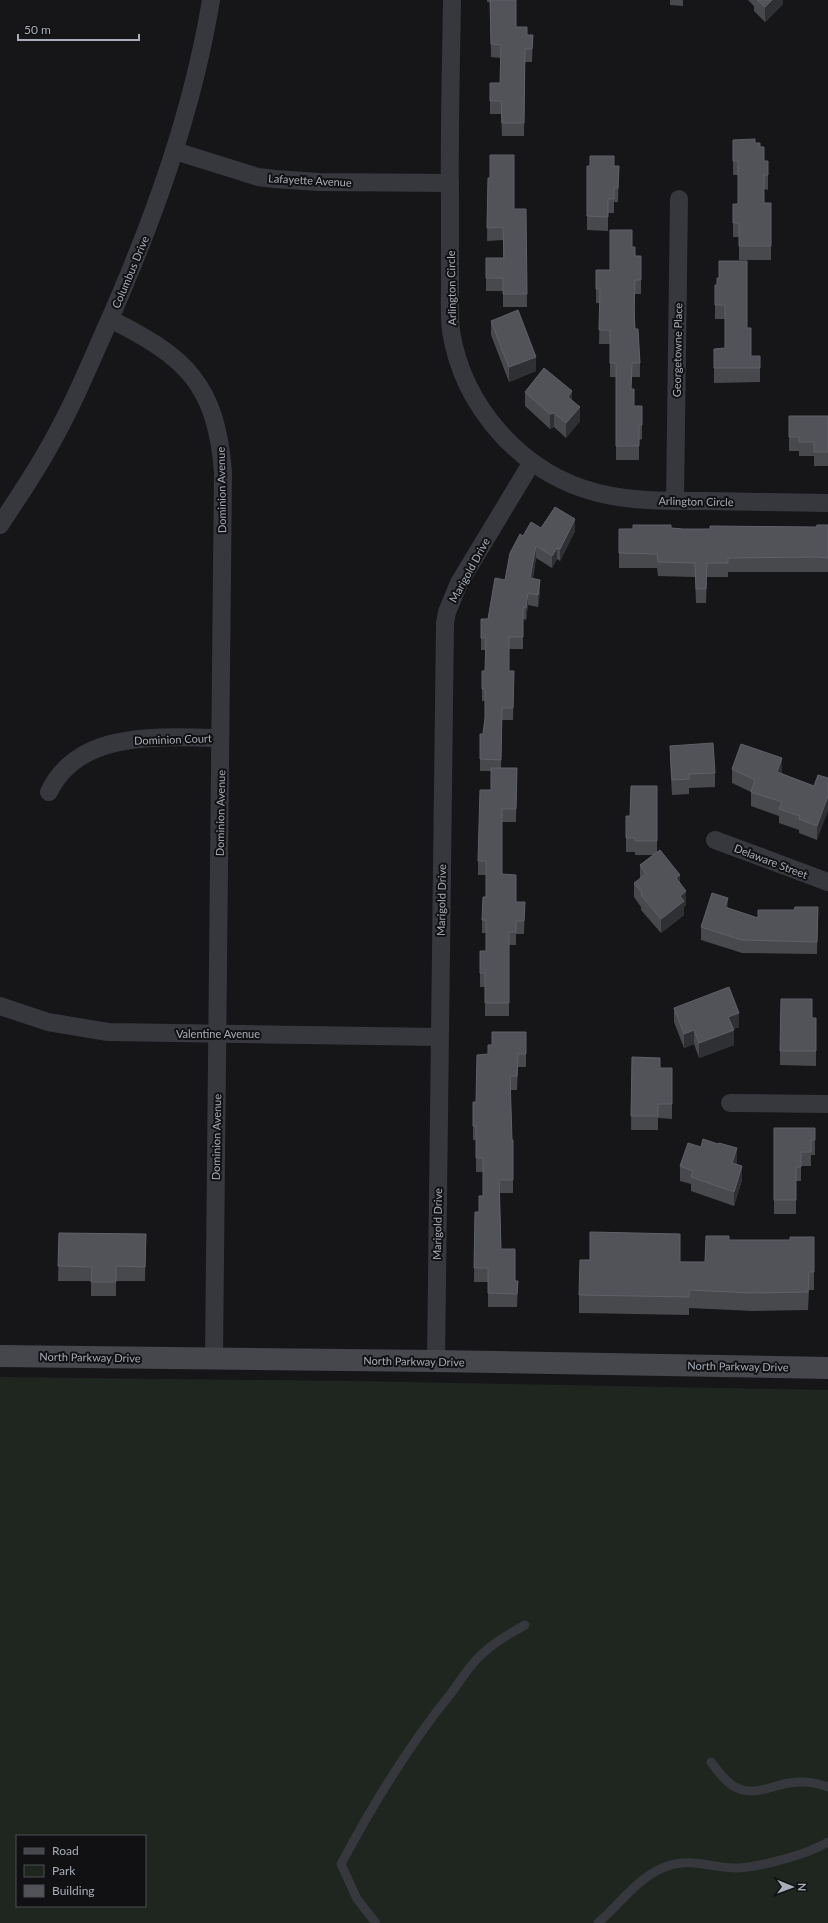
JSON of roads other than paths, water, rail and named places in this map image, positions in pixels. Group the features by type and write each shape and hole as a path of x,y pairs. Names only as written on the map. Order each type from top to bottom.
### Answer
{"main road":[{"name":"North Parkway Drive","path":"0,1356 436,1361 828,1368"}],"street":[{"name":"Columbus Drive","path":"0,525 45,455 110,319 145,237 175,151 199,63 211,0"},
{"name":"Arlington Circle","path":"452,0 450,183 451,329 460,365 467,383 484,413 504,437 532,462 562,479 597,493 625,498 675,501 828,503"},
{"name":"Lafayette Avenue","path":"175,151 244,173 275,180 319,182 450,183"},
{"name":"Georgetowne Place","path":"675,501 679,199"},
{"name":"Dominion Avenue","path":"110,319 159,345 185,368 201,389 217,427 221,443 223,472 214,1358"},
{"name":"Marigold Drive","path":"436,1361 445,623 447,612 459,583 532,462"},
{"name":"Dominion Court","path":"50,792 65,768 80,757 100,748 123,741 146,738 220,738"},
{"name":"Delaware Street","path":"715,840 828,882"},
{"name":"Valentine Avenue","path":"0,1006 48,1022 84,1029 137,1033 440,1036"},
{"path":"730,1103 828,1104"}],"lane":[{"path":"376,1923 357,1899 341,1864 391,1777 438,1709 479,1657 494,1643 525,1625"},
{"path":"711,1762 727,1781 736,1788 746,1791 761,1790 789,1783 803,1782 815,1782 828,1787"},
{"path":"598,1923 636,1885 664,1867 688,1862 737,1868 787,1858 814,1849 828,1842"}]}
